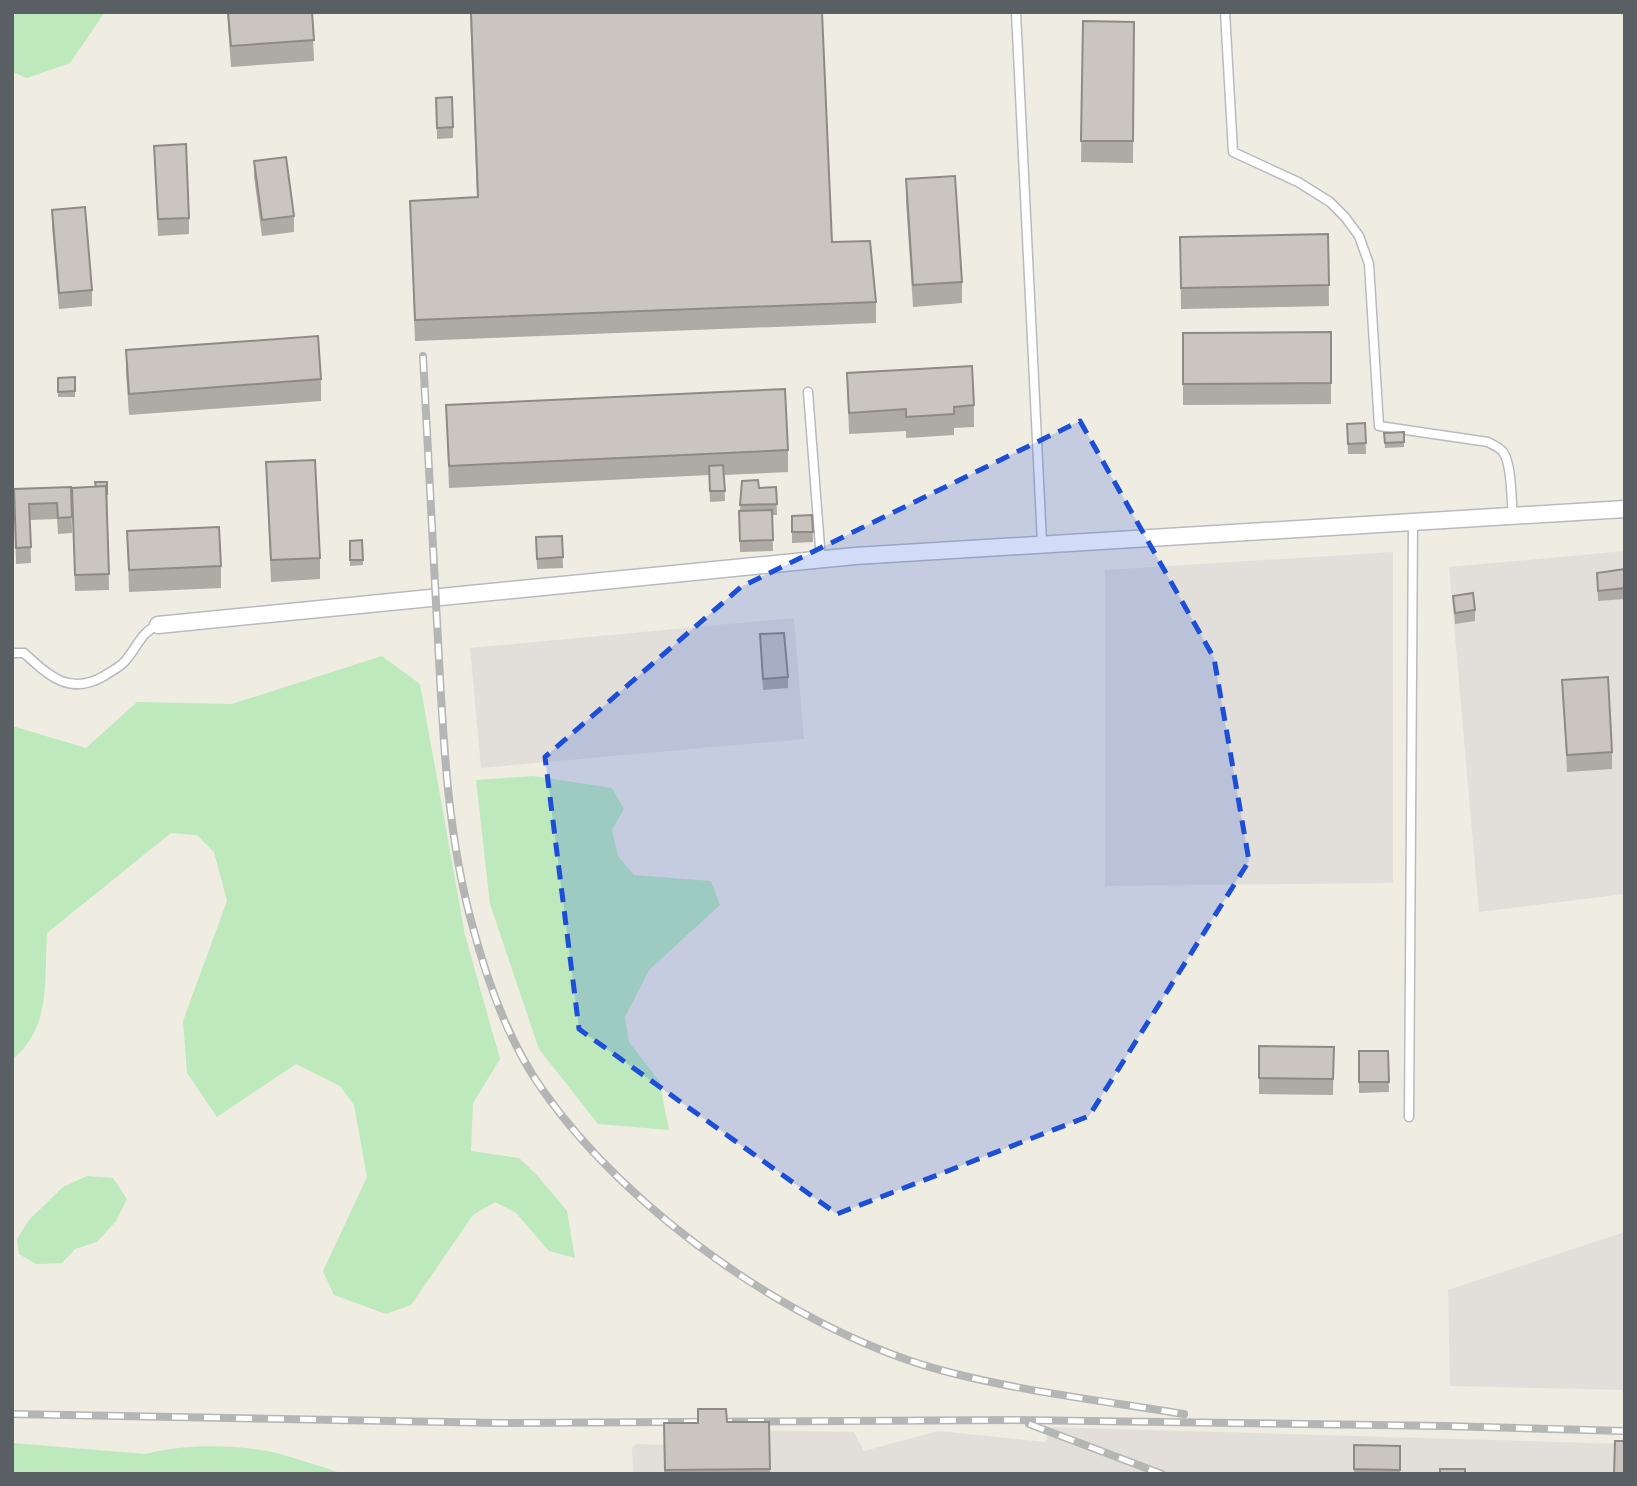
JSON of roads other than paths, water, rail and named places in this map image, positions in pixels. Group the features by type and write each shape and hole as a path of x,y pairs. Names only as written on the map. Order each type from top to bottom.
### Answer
{"street":[{"path":"158,625 821,560 1042,543 1625,509"}],"lane":[{"path":"1016,12 1042,543"},
{"path":"1225,12 1233,152 1298,182 1330,202 1359,236 1369,264 1379,426 1488,442 1499,448 1505,454 1508,468 1513,516"},
{"path":"808,392 821,560"},
{"path":"1409,1117 1413,522"},
{"path":"12,653 24,653 45,673 70,685 94,682 125,663 146,630 158,625"}],"railway":[{"path":"423,356 442,712 457,855 484,967 509,1031 542,1089 578,1135 621,1180 670,1223 722,1263 778,1299 835,1330 892,1354 977,1379 1184,1414"},
{"path":"12,1414 500,1423 1016,1420 1625,1431"},
{"path":"1029,1424 1162,1474"}]}
